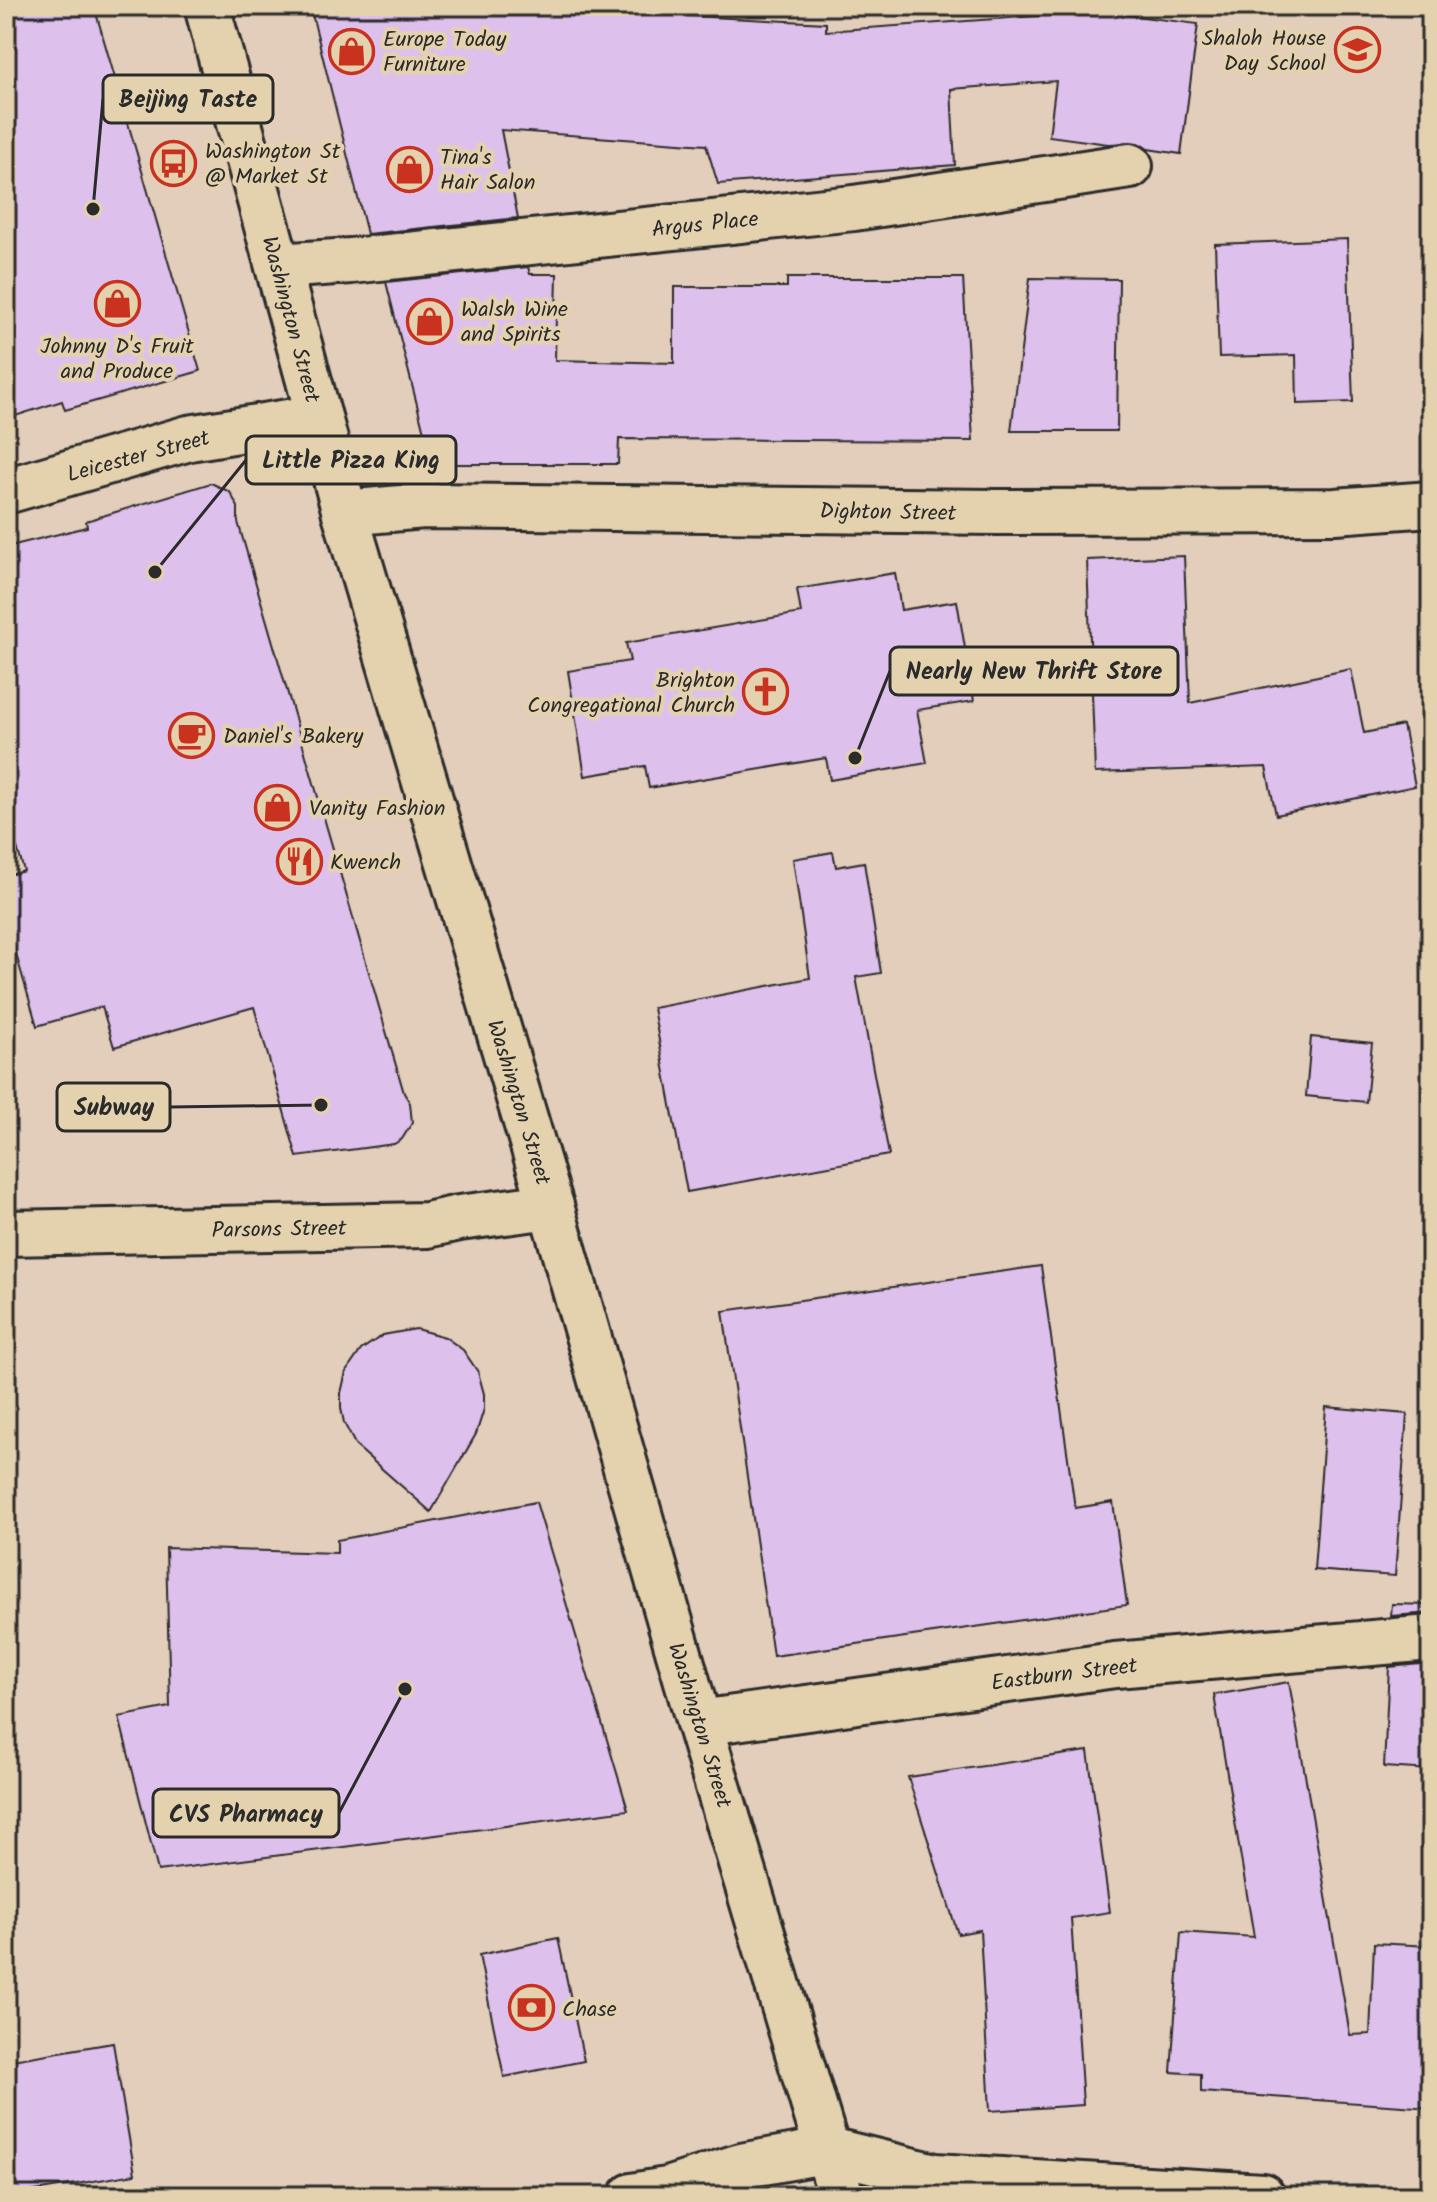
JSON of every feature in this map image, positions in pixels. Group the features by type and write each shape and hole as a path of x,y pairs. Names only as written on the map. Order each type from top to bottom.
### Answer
{"street":[{"name":"Washington Street","path":"207,6 345,513 551,1206 699,1723 841,2196"},
{"name":"Argus Place","path":"278,266 854,208 1130,166"},
{"name":"Leicester Street","path":"6,491 189,438 319,417"},
{"name":"Dighton Street","path":"345,513 424,506 997,512 1335,511 1431,504"},
{"name":"Parsons Street","path":"6,1233 427,1225 551,1206"},
{"name":"Eastburn Street","path":"699,1723 1115,1665 1431,1638"},
{"path":"632,2196 667,2190 741,2166 829,2150 935,2176 1262,2196"}],"building":[{"path":"6,6 94,6 200,371 65,410 62,401 6,419"},
{"path":"310,6 497,6 826,23 826,31 1064,14 1065,7 1198,24 1181,154 1148,149 1138,143 1108,144 1049,136 1056,81 951,89 955,165 718,184 706,145 501,130 518,218 367,234"},
{"path":"1347,239 1353,402 1297,404 1296,355 1219,357 1215,244"},
{"path":"528,267 530,274 557,274 555,360 674,363 674,287 787,287 787,278 963,278 973,441 619,439 618,464 432,464 386,282"},
{"path":"1030,278 1119,279 1117,431 1011,431"},
{"path":"211,483 230,492 238,507 238,522 404,1093 410,1103 412,1123 402,1139 394,1144 297,1157 254,1007 114,1047 102,1007 37,1026 6,920 6,876 24,871 6,810 6,547 87,527 86,521"},
{"path":"1184,556 1190,703 1351,669 1364,733 1403,725 1415,786 1276,815 1266,767 1095,773 1087,560"},
{"path":"895,573 901,610 957,601 974,701 917,710 927,763 830,780 826,758 649,788 645,766 585,776 568,671 630,661 626,643 801,613 797,589"},
{"path":"833,852 836,867 864,862 881,973 856,977 889,1155 687,1192 653,1008 810,978 793,859"},
{"path":"1311,1037 1372,1043 1366,1102 1306,1096"},
{"path":"1041,1266 1075,1508 1113,1502 1127,1605 773,1656 723,1311"},
{"path":"416,1329 445,1337 463,1350 478,1372 484,1394 484,1409 476,1434 431,1512 356,1446 344,1423 341,1408 346,1372 361,1350 383,1335"},
{"path":"1326,1407 1407,1414 1395,1576 1314,1570"},
{"path":"536,1502 628,1810 158,1871 119,1717 170,1707 166,1548 337,1553 337,1540"},
{"path":"1392,1604 1431,1605 1431,1613 1391,1616"},
{"path":"1431,1663 1431,1770 1384,1767 1389,1667"},
{"path":"1289,1682 1350,2035 1370,2034 1374,1943 1431,1946 1431,2108 1201,2092 1201,2074 1171,2072 1181,1932 1254,1937 1214,1695"},
{"path":"1088,1751 1110,1912 1071,1918 1083,2105 990,2111 980,1930 958,1934 908,1777"},
{"path":"558,1938 584,2061 504,2077 479,1955"},
{"path":"113,2043 135,2174 6,2196 6,2061"}],"place":[{"name":"Shaloh House Day School","path":"1357,50"},
{"name":"Europe Today Furniture","path":"352,51"},
{"name":"Washington St @ Market St","path":"174,163"},
{"name":"Tina's Hair Salon","path":"409,169"},
{"name":"Beijing Taste","path":"93,209"},
{"name":"Johnny D's Fruit and Produce","path":"117,304"},
{"name":"Walsh Wine and Spirits","path":"430,321"},
{"name":"Little Pizza King","path":"155,572"},
{"name":"Brighton Congregational Church","path":"766,692"},
{"name":"Daniel's Bakery","path":"192,735"},
{"name":"Nearly New Thrift Store","path":"855,758"},
{"name":"Vanity Fashion","path":"278,807"},
{"name":"Kwench","path":"299,861"},
{"name":"Subway","path":"321,1105"},
{"name":"CVS Pharmacy","path":"405,1689"},
{"name":"Chase","path":"531,2008"}]}
